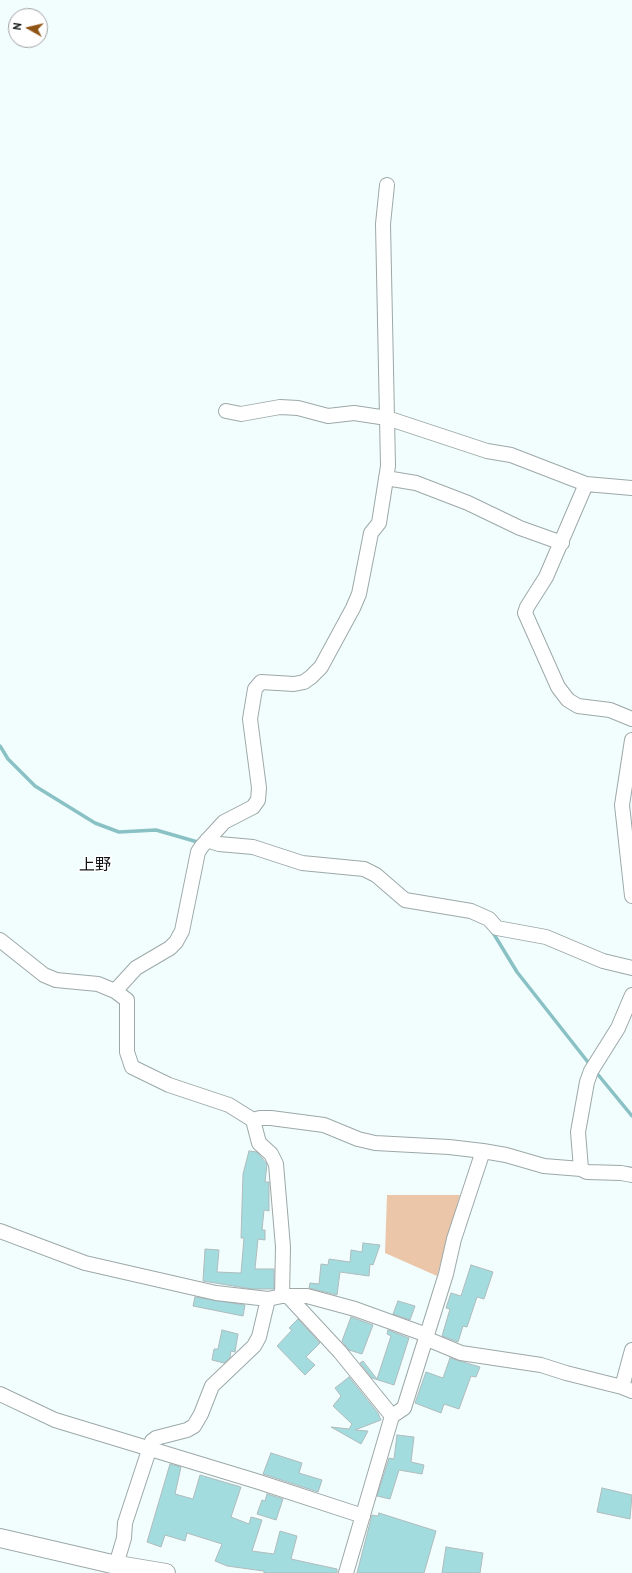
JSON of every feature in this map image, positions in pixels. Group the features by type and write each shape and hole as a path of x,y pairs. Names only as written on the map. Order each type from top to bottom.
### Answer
{"street":[{"path":"115,991 126,976 136,968 170,948 176,942 182,931 198,852 205,842 224,822 252,807 258,800 259,788 250,719 255,689 262,682 271,681 294,684 304,682 320,667 353,608 358,594 371,532 379,523 388,466 383,224 387,185"},
{"path":"226,411 241,414 280,407 298,408 328,416 354,413 387,418 487,451 511,455 586,484 632,488"},
{"path":"386,478 416,482 468,503 520,528 562,543"},
{"path":"586,484 562,543 546,577 526,607 526,613 558,687 568,700 578,706 610,710 632,720"},
{"path":"632,740 622,805 632,896"},
{"path":"205,842 253,847 302,863 364,869 376,875 405,900 471,910 489,919 497,928 546,937 603,961 632,968"},
{"path":"0,940 44,975 56,980 98,984 115,991 127,1000 126,1052 132,1067 169,1085 228,1105 253,1120 259,1143 271,1154 276,1164 283,1248 279,1297 254,1346 212,1386 201,1414 194,1426 187,1430 156,1438 149,1448 125,1523 124,1538 112,1568"},
{"path":"580,1169 578,1132 587,1082 593,1068 618,1028 632,995"},
{"path":"253,1120 260,1118 271,1118 324,1124 358,1139 375,1143 449,1147 483,1151 506,1155 544,1166 580,1169 587,1172 621,1173 632,1175"},
{"path":"346,1573 392,1416 404,1408 446,1274 454,1239 483,1151"},
{"path":"0,1231 86,1263 216,1293 279,1297 307,1296 355,1309 426,1337 461,1353 541,1365 627,1389 632,1350"},
{"path":"279,1297 340,1352 392,1416"},
{"path":"0,1394 55,1420 149,1448 363,1516"},
{"path":"0,1538 112,1568 166,1573"}],"shaded area":[{"path":"387,1195 460,1195 437,1276 385,1253"}],"building":[{"path":"249,1151 257,1152 267,1164 265,1182 269,1182 269,1211 264,1210 262,1230 265,1230 265,1240 258,1239 255,1269 274,1269 274,1289 252,1289 203,1281 205,1249 219,1250 217,1272 241,1273 244,1238 241,1238 243,1174"},
{"path":"363,1243 380,1245 373,1265 370,1264 369,1276 340,1272 337,1295 309,1288 310,1283 319,1284 321,1264 328,1265 329,1259 350,1262 351,1250 362,1252"},
{"path":"471,1265 493,1272 484,1299 477,1297 467,1327 463,1326 458,1342 442,1336 450,1309 446,1308 451,1293 461,1296"},
{"path":"195,1297 245,1305 243,1316 193,1306"},
{"path":"398,1301 415,1306 410,1320 393,1314"},
{"path":"351,1317 373,1325 362,1354 349,1350 342,1341"},
{"path":"298,1319 320,1343 306,1357 315,1365 305,1375 277,1346 292,1330 289,1328"},
{"path":"222,1330 238,1334 235,1352 231,1351 230,1358 224,1363 212,1360 214,1349 218,1349"},
{"path":"388,1330 409,1338 394,1385 372,1378 360,1363 363,1361 377,1379 391,1336 387,1334"},
{"path":"450,1358 480,1367 476,1377 471,1376 459,1409 444,1404 441,1413 415,1403 426,1372 443,1378"},
{"path":"349,1377 378,1413 381,1420 355,1430 368,1431 361,1444 331,1427 349,1429 352,1424 333,1406 341,1396 335,1388"},
{"path":"397,1435 414,1437 411,1462 424,1465 422,1474 399,1470 390,1499 377,1496 389,1458 394,1459"},
{"path":"271,1453 302,1463 299,1473 322,1480 318,1492 263,1474"},
{"path":"170,1464 181,1467 175,1494 193,1499 200,1475 241,1487 231,1517 249,1524 251,1517 262,1520 252,1551 274,1554 280,1531 297,1536 291,1559 337,1569 337,1573 264,1573 264,1571 227,1566 215,1561 222,1544 187,1533 185,1541 165,1535 161,1547 147,1542"},
{"path":"602,1488 632,1495 630,1519 597,1512"},
{"path":"267,1494 283,1499 276,1520 257,1514 262,1500 265,1501"},
{"path":"379,1513 436,1531 424,1573 357,1573 372,1515 378,1516"},
{"path":"446,1547 483,1553 480,1573 442,1573"}],"waterway":[{"path":"0,746 8,759 35,786 95,823 119,832 156,830 201,843"},
{"path":"492,931 517,972 591,1066"},
{"path":"595,1071 632,1116"}],"district":[{"name":"上野","path":"95,865"}]}
